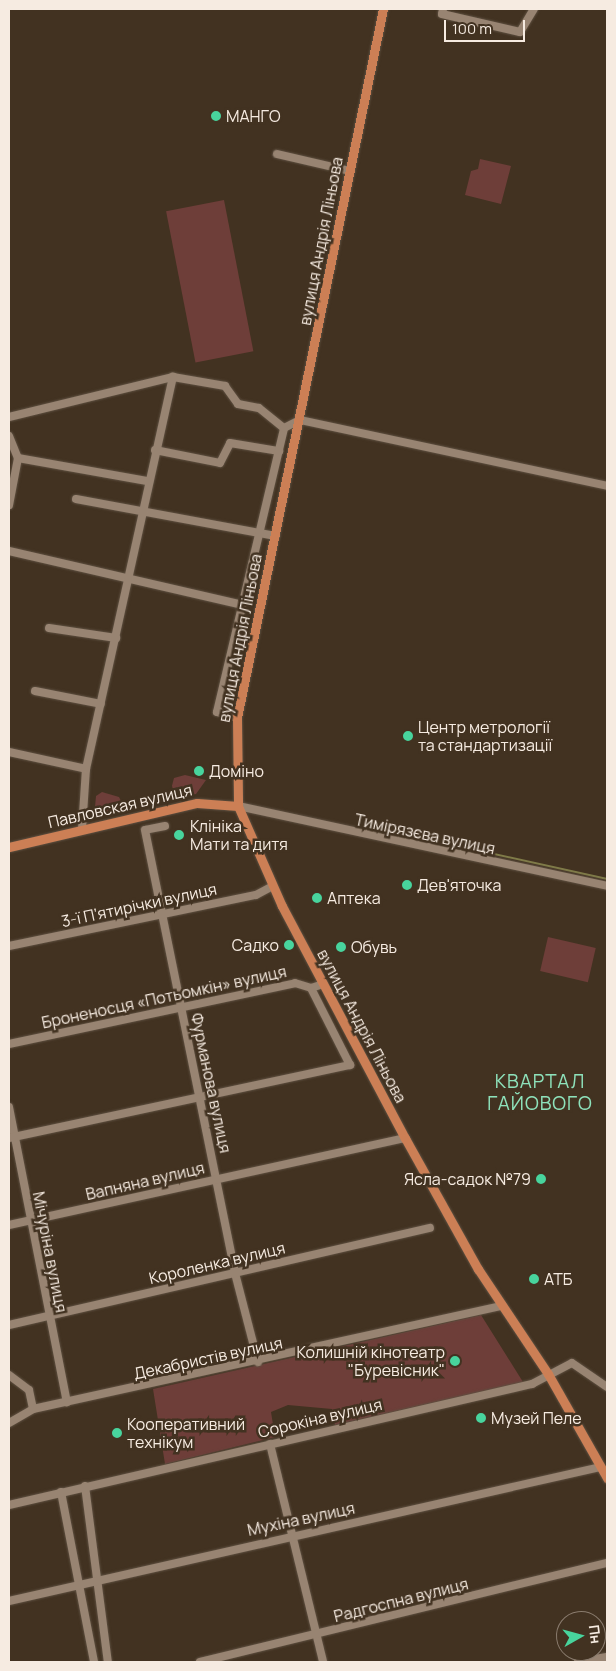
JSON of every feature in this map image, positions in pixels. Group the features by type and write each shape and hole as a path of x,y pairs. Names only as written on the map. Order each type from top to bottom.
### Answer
{"main road":[{"name":"вулиця Андрія Ліньова","path":"383,9 300,420 237,718 238,806 273,886 404,1138 504,1306 548,1374 607,1478"},
{"name":"Павловская вулиця","path":"9,847 197,802 238,806"}],"street":[{"path":"443,9 442,14 520,32 534,9"},
{"path":"277,154 350,172"},
{"path":"9,417 173,377 225,386 238,404 259,408 284,428"},
{"path":"82,829 86,769 116,638 126,577 147,481 173,377"},
{"path":"284,428 300,420 452,451 607,486"},
{"path":"237,718 217,712 284,428"},
{"path":"9,436 18,458 9,505"},
{"path":"155,450 220,464 230,443 279,451"},
{"path":"18,458 147,481"},
{"path":"76,499 140,513 276,536"},
{"path":"9,550 242,605"},
{"path":"49,628 116,638"},
{"path":"35,691 101,704"},
{"path":"9,752 86,769"},
{"name":"Тимірязєва вулиця","path":"238,806 607,886"},
{"name":"Фурманова вулиця","path":"165,826 144,830 202,1096 235,1273 258,1362"},
{"name":"3-ї П’ятирічки вулиця","path":"9,946 256,896 273,886"},
{"name":"Броненосця «Потьомкін» вулиця","path":"9,1044 295,983 311,988 323,984"},
{"path":"12,1137 350,1065 311,988"},
{"name":"Мічуріна вулиця","path":"9,1106 12,1137 31,1221 48,1316 67,1402"},
{"name":"Вапняна вулиця","path":"9,1226 404,1138"},
{"name":"Короленка вулиця","path":"9,1324 430,1228"},
{"name":"Декабристів вулиця","path":"9,1423 33,1409 258,1362 504,1306"},
{"path":"548,1374 572,1363 605,1382"},
{"name":"Сорокіна вулиця","path":"9,1503 532,1384 548,1374"},
{"path":"9,1376 29,1390 33,1409"},
{"path":"270,1444 314,1635 323,1662"},
{"name":"Мухіна вулиця","path":"9,1601 94,1579 600,1467"},
{"path":"85,1486 94,1579 108,1662"},
{"path":"61,1492 94,1662"},
{"name":"Радгоспна вулиця","path":"200,1662 607,1563"},
{"path":"578,1662 607,1657"}],"shaded area":[{"path":"480,159 511,166 501,204 465,195 471,171 478,169"},
{"path":"224,200 253,351 195,362 166,211"},
{"path":"185,775 206,780 196,794 142,806 146,799 169,797 174,778"},
{"path":"102,792 119,797 127,813 94,818 96,796"},
{"path":"548,937 596,948 588,982 540,971"},
{"path":"481,1315 523,1382 335,1425 332,1409 288,1405 271,1412 275,1437 165,1464 153,1389"}],"waterway":[{"path":"453,845 607,879"}],"place":[{"name":"МАНГО","path":"216,116"},
{"name":"Центр метрології та стандартизації","path":"408,736"},
{"name":"Доміно","path":"199,771"},
{"name":"Клініка Мати та дитя","path":"179,835"},
{"name":"Дев'яточка","path":"407,885"},
{"name":"Аптека","path":"317,898"},
{"name":"Садко","path":"289,945"},
{"name":"Обувь","path":"341,947"},
{"name":"Ясла-садок №79","path":"541,1179"},
{"name":"АТБ","path":"534,1279"},
{"name":"Колишній кінотеатр \"Буревісник\"","path":"455,1361"},
{"name":"Музей Пеле","path":"481,1418"},
{"name":"Кооперативний технікум","path":"117,1433"}],"district":[{"name":"КВАРТАЛ ГАЙОВОГО","path":"540,1093"}]}
